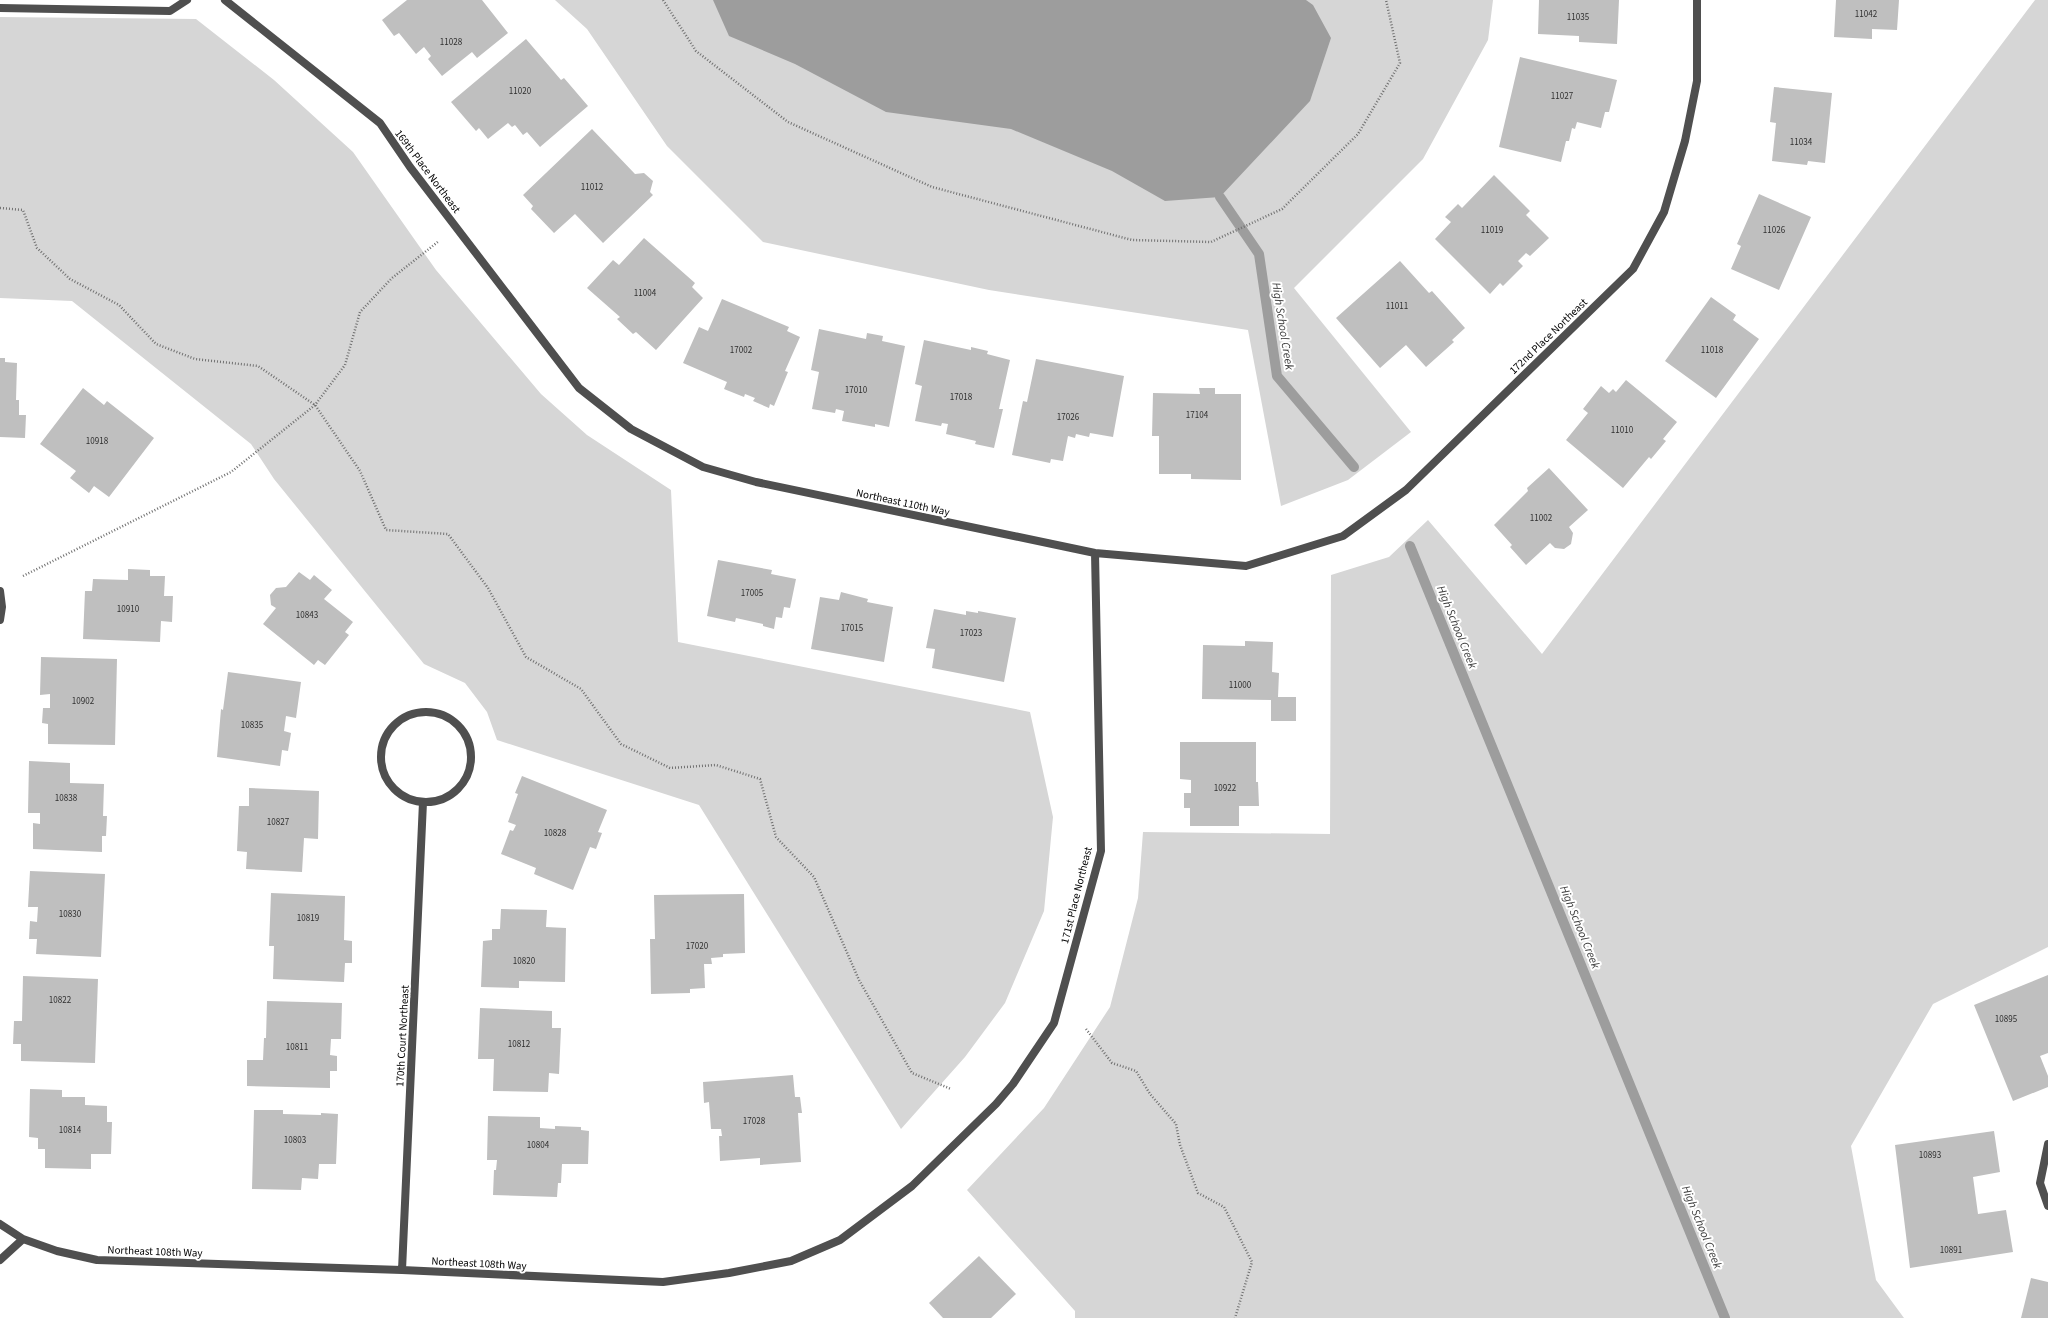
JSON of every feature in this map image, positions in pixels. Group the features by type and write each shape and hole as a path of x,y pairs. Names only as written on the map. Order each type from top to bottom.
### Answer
{"street":[{"path":"0,8 170,11 187,0"},
{"name":"169th Place Northeast","path":"226,0 380,123 579,388"},
{"name":"172nd Place Northeast","path":"1246,566 1343,536 1406,490 1633,269 1664,212 1685,140 1697,81 1697,0"},
{"name":"Northeast 110th Way","path":"579,388 631,429 703,467 756,482 1095,553 1246,566"},
{"name":"171st Place Northeast","path":"912,1186 1000,1099 1013,1084 1054,1023 1101,851 1095,553"},
{"path":"0,591 2,607 0,620"},
{"path":"428,712 441,715 454,722 466,739 471,759 468,773 461,785 450,795 438,800 423,802 410,799 398,792 388,782 382,769 381,755 383,742 390,729 401,719 414,714 428,712"},
{"name":"170th Court Northeast","path":"402,1270 423,802"},
{"path":"2048,1144 2040,1183 2048,1206"},
{"name":"Northeast 108th Way","path":"0,1224 23,1239 57,1251 97,1260 402,1270 663,1282 729,1273 791,1261 840,1240 912,1186"},
{"path":"0,1260 23,1239"}],"path":[{"path":"663,0 696,51 788,122 932,187 1132,240 1211,242 1282,209 1358,134 1400,63 1386,0"},
{"path":"0,208 23,210 37,248 70,279 119,305 156,344 195,360 258,366 315,404 360,471 386,530 448,534 488,588 526,657 581,689 621,744 670,768 716,765 760,779 776,837 814,876 859,980 912,1073 951,1089"},
{"path":"23,576 232,472 315,404 345,365 360,312 392,278 456,226"},
{"path":"1086,1029 1112,1063 1136,1071 1150,1094 1176,1124 1180,1145 1198,1194 1224,1207 1252,1262 1235,1318"}],"shaded area":[{"path":"555,0 1493,0 1488,40 1423,159 1294,288 1411,432 1348,480 1281,506 1248,330 989,290 763,242 667,146 587,29"},
{"path":"713,0 1306,0 1313,5 1331,38 1310,101 1220,197 1165,201 1112,171 1011,129 886,112 795,64 729,36"},
{"path":"2035,0 2048,0 2048,947 1933,1004 1851,1146 1876,1280 1904,1318 1075,1318 1075,1311 967,1190 1044,1108 1110,1007 1138,898 1143,832 1330,834 1331,575 1389,557 1428,520 1542,654"},
{"path":"0,17 196,19 274,80 353,152 436,270 541,394 587,435 671,490 678,642 1030,712 1053,817 1044,911 1005,1003 965,1057 901,1129 699,805 497,740 487,712 465,683 424,664 274,479 251,444 72,301 0,298"}],"building":[{"path":"407,0 482,0 508,33 477,58 472,52 442,76 428,59 431,56 424,47 416,54 399,33 394,36 382,20"},
{"path":"1539,0 1619,0 1617,44 1579,42 1579,36 1538,34"},
{"path":"1836,0 1899,0 1897,30 1872,29 1872,39 1834,37"},
{"path":"526,39 561,80 564,78 588,106 540,147 527,132 523,135 515,125 512,127 508,123 488,139 479,128 476,131 451,102"},
{"path":"1520,57 1617,80 1609,112 1605,112 1601,128 1577,122 1575,129 1572,128 1569,141 1566,141 1561,162 1499,147"},
{"path":"1774,87 1832,93 1825,163 1808,161 1807,165 1772,161 1776,123 1770,122"},
{"path":"592,129 635,174 644,173 653,181 650,192 653,195 603,243 575,214 554,233 531,209 533,206 523,195"},
{"path":"1494,175 1530,211 1526,215 1549,238 1530,256 1526,253 1518,261 1523,266 1503,286 1500,283 1490,294 1435,239 1451,222 1445,217 1458,204 1462,208"},
{"path":"1759,194 1811,217 1779,290 1731,269 1741,246 1737,244"},
{"path":"644,238 695,283 692,287 703,298 656,350 636,332 633,334 617,319 620,317 587,288 613,260 619,265"},
{"path":"1400,261 1429,293 1432,291 1465,328 1452,340 1454,342 1426,367 1406,345 1380,368 1336,318"},
{"path":"1711,297 1736,315 1733,320 1759,339 1716,398 1665,361"},
{"path":"722,299 789,327 787,331 800,337 785,371 788,372 774,406 770,404 769,408 753,401 755,398 745,394 744,397 724,389 727,382 683,363 699,327 708,331"},
{"path":"819,329 866,339 867,333 883,336 882,341 905,346 889,427 875,424 875,427 842,421 844,411 836,409 835,413 812,409 819,372 811,370"},
{"path":"924,340 971,350 971,347 988,351 987,354 1010,360 999,409 1003,409 994,448 975,444 976,441 946,434 948,424 942,423 941,426 915,421 922,386 915,384"},
{"path":"0,358 5,358 5,362 17,363 16,400 19,400 19,415 26,415 25,438 0,437"},
{"path":"1036,359 1124,376 1113,437 1090,433 1089,437 1076,434 1075,438 1068,436 1063,461 1051,459 1050,463 1012,455 1023,401 1027,402"},
{"path":"1626,380 1677,422 1663,439 1666,441 1651,459 1649,457 1623,488 1566,440 1588,413 1583,409 1601,386 1609,393 1613,389 1616,392"},
{"path":"83,388 104,405 107,401 154,438 109,497 94,486 89,493 70,478 76,471 40,444"},
{"path":"1199,388 1215,388 1215,394 1241,394 1241,480 1191,479 1191,474 1159,474 1159,436 1152,436 1153,393 1200,394"},
{"path":"1549,468 1588,510 1569,527 1573,533 1571,544 1564,549 1555,548 1550,543 1526,565 1510,547 1512,545 1494,525 1528,491 1527,488"},
{"path":"718,560 772,570 771,574 796,579 790,608 784,607 782,618 776,617 774,629 763,626 763,624 736,618 735,622 707,616"},
{"path":"128,569 150,570 150,576 165,576 164,596 173,596 172,622 161,621 160,642 83,639 85,591 92,591 93,579 128,580"},
{"path":"299,572 310,580 314,575 332,590 324,599 353,622 345,632 349,635 325,665 318,660 314,665 263,624 276,608 271,605 270,595 276,588 286,587"},
{"path":"841,592 868,599 867,602 893,607 884,662 811,649 820,597 839,600"},
{"path":"934,609 966,615 966,611 978,613 978,611 1016,618 1004,682 932,668 935,649 926,648"},
{"path":"1245,641 1273,642 1272,672 1279,673 1278,697 1296,697 1296,721 1271,721 1271,700 1202,699 1203,645 1245,646"},
{"path":"41,657 117,659 115,745 48,744 48,724 42,723 43,708 50,708 50,694 40,695"},
{"path":"228,672 301,682 296,718 286,716 284,731 291,733 288,751 282,750 280,766 217,757 221,709 223,710"},
{"path":"1180,742 1256,742 1256,782 1258,782 1259,806 1239,806 1239,826 1190,826 1190,808 1184,808 1184,793 1191,793 1191,780 1180,779"},
{"path":"29,761 70,763 70,783 104,784 103,816 107,816 106,836 102,836 102,852 33,849 33,823 40,824 40,813 28,813"},
{"path":"522,776 607,810 598,832 602,833 596,849 590,847 573,890 534,874 536,868 501,854 510,830 513,831 516,825 508,822 518,794 515,793"},
{"path":"249,788 319,791 318,839 304,838 302,872 246,869 247,852 237,851 239,806 249,806"},
{"path":"30,871 105,874 101,957 36,954 37,939 29,939 30,921 37,922 38,907 28,907"},
{"path":"271,893 345,896 344,940 352,941 352,963 345,963 344,982 273,979 274,946 269,946"},
{"path":"744,894 745,953 723,954 723,957 711,958 712,964 704,964 705,988 690,989 690,993 651,994 650,939 655,939 654,895"},
{"path":"501,909 547,910 546,927 566,928 565,982 519,981 519,988 481,987 483,941 492,940 492,929 500,929"},
{"path":"2048,975 2048,1053 2040,1056 2048,1076 2048,1087 2013,1101 1974,1005"},
{"path":"23,976 98,979 95,1063 21,1061 21,1044 13,1044 14,1021 22,1021"},
{"path":"267,1001 342,1003 341,1039 331,1039 330,1055 337,1056 337,1071 330,1071 330,1088 247,1086 247,1060 263,1060 264,1038 266,1038"},
{"path":"480,1008 552,1011 552,1028 561,1028 559,1074 549,1073 548,1092 493,1091 494,1059 478,1059"},
{"path":"793,1075 795,1097 800,1097 802,1113 798,1113 801,1162 760,1165 760,1158 720,1161 719,1136 722,1136 721,1129 711,1129 709,1102 704,1103 703,1082"},
{"path":"30,1089 62,1090 62,1097 85,1097 85,1105 107,1106 107,1122 112,1122 111,1154 91,1154 91,1169 45,1168 45,1149 38,1149 38,1138 29,1137"},
{"path":"254,1110 283,1110 283,1114 338,1114 336,1164 319,1164 318,1179 302,1178 301,1190 252,1189"},
{"path":"488,1116 540,1117 540,1128 555,1129 555,1126 581,1127 581,1130 589,1131 588,1164 562,1164 561,1183 558,1183 557,1197 493,1195 494,1170 496,1170 497,1160 487,1160"},
{"path":"1994,1131 2000,1172 1973,1177 1978,1214 2006,1210 2013,1252 1910,1268 1895,1145"},
{"path":"979,1256 1016,1294 991,1318 943,1318 929,1303"},
{"path":"2031,1278 2048,1282 2048,1318 2021,1318"}],"waterway":[{"name":"High School Creek","path":"1220,197 1259,254 1277,376 1354,467"},
{"name":"High School Creek","path":"1410,546 1725,1318"}]}
